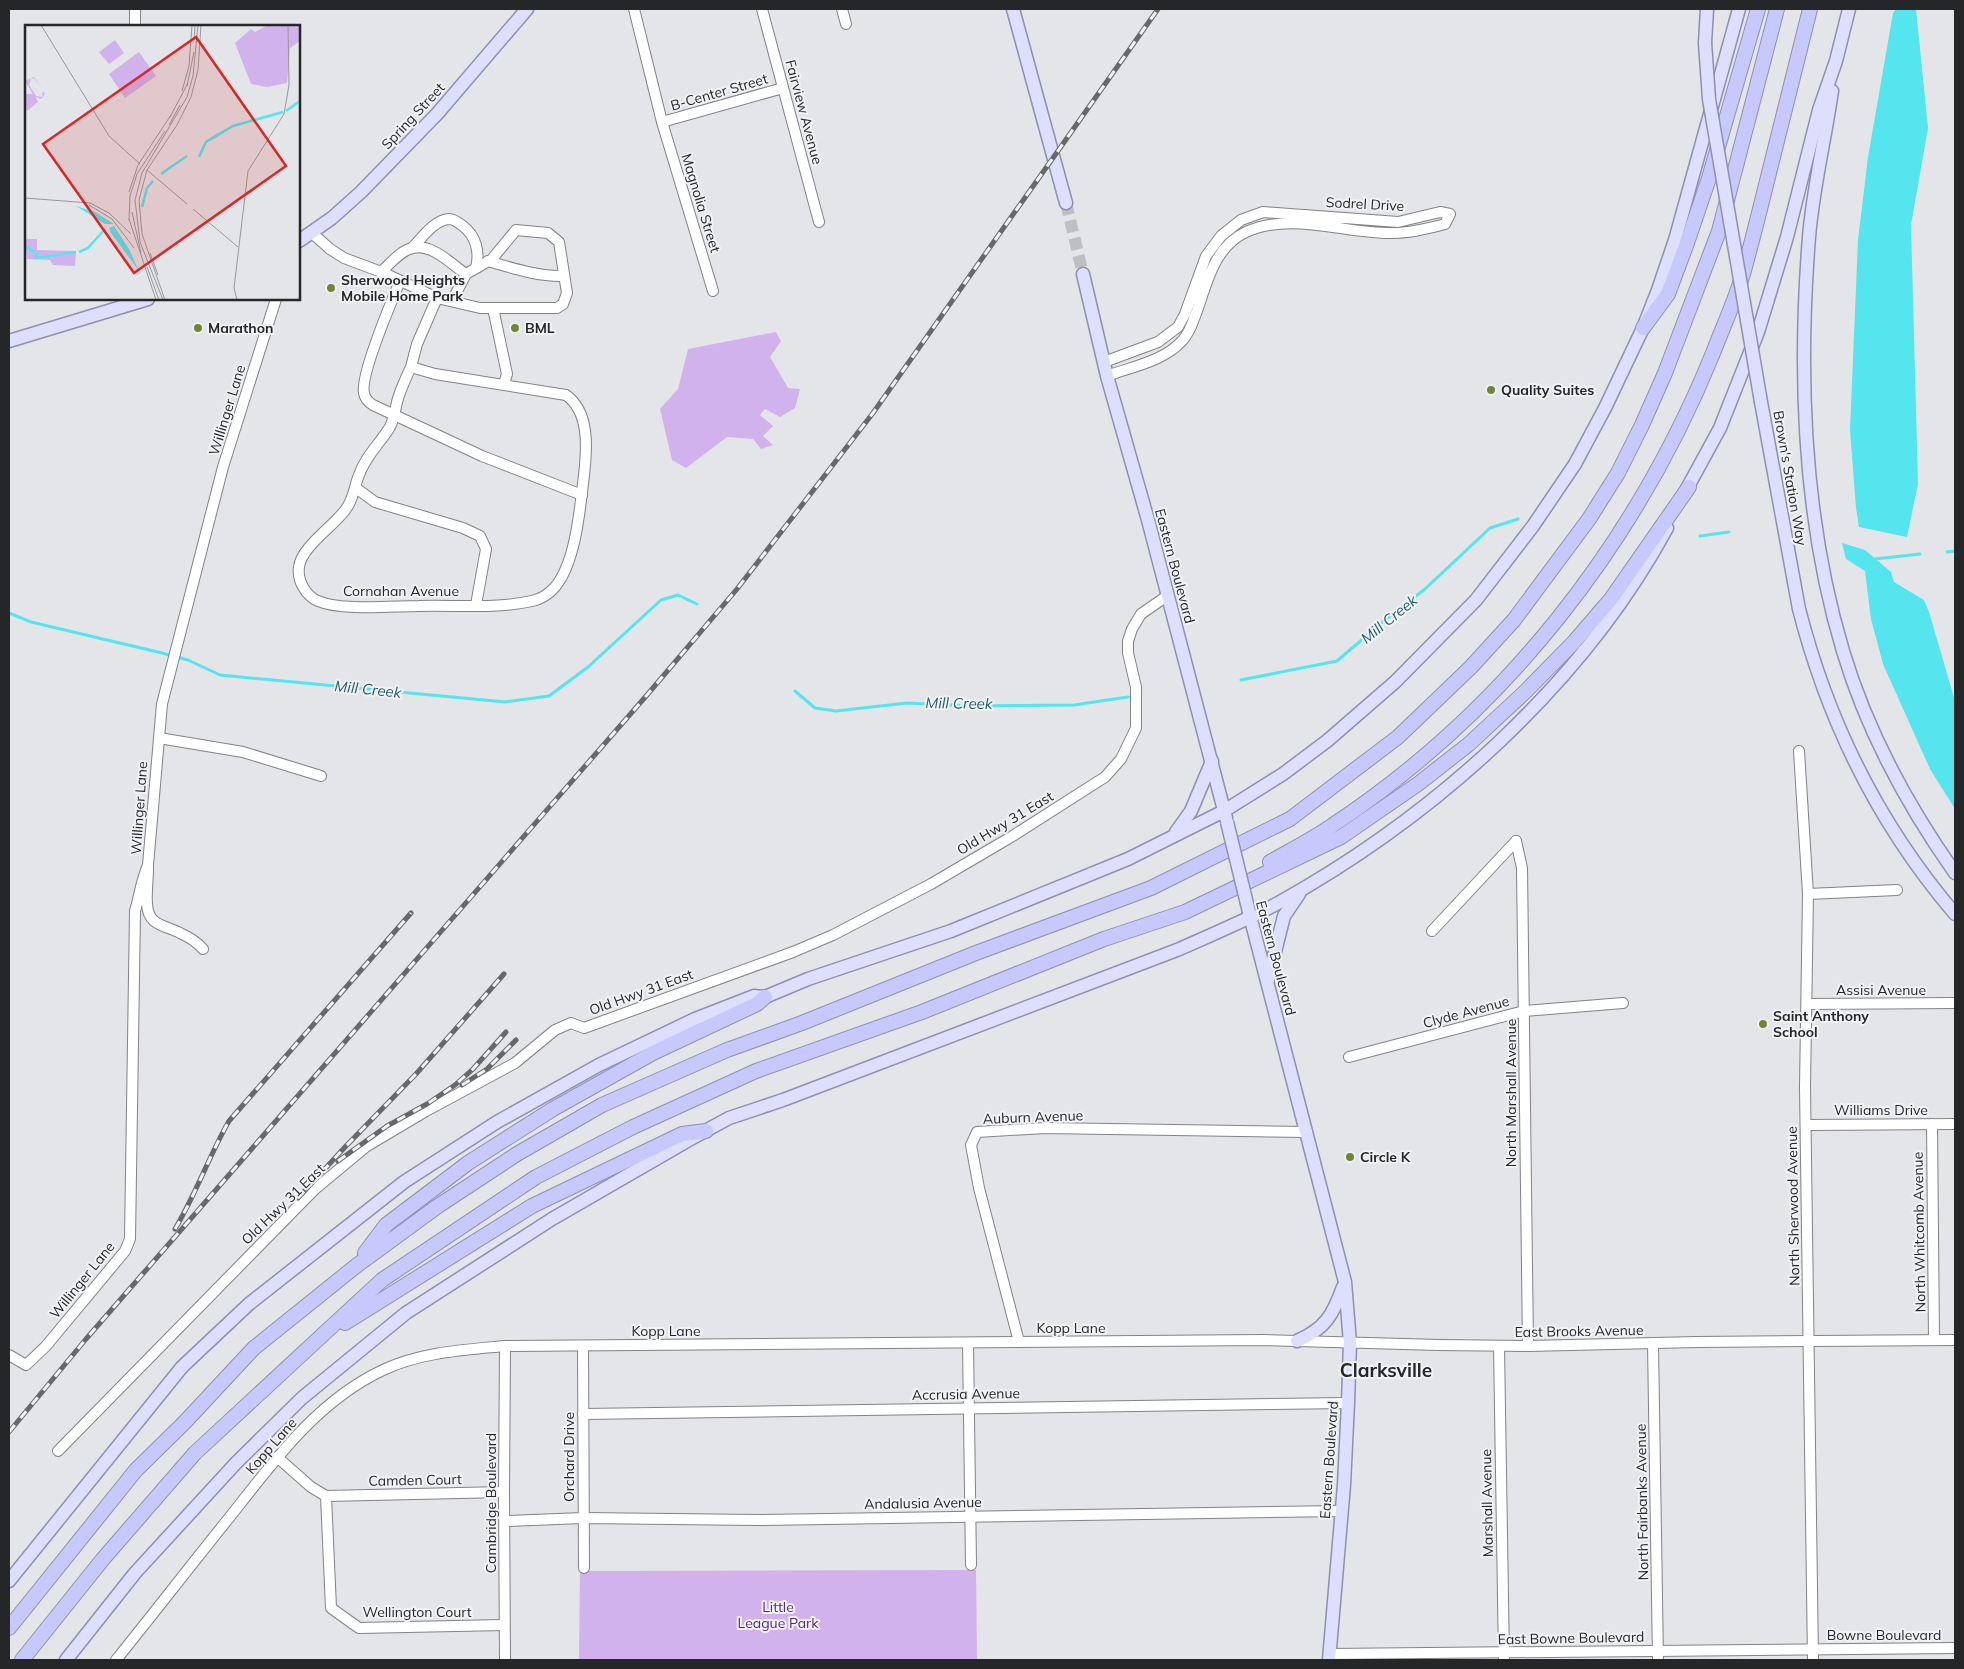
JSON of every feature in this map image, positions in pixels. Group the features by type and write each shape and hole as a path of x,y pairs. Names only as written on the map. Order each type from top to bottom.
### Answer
{"highway":[{"path":"1643,328 1668,294 1687,243 1709,178 1758,9"},
{"path":"9,1628 136,1470 254,1348 356,1266 438,1206 509,1160 602,1105 728,1050 802,1024 976,953 1151,888 1290,819 1398,737 1471,667 1514,620 1589,519 1618,473 1665,373 1719,230 1777,9"},
{"path":"1185,912 1333,826 1402,774 1468,718 1569,606 1625,526 1668,452 1694,400 1742,275 1810,9"},
{"path":"22,1660 103,1559 195,1453 382,1280 536,1177 633,1127 756,1071 922,1012 1104,939 1185,912 1341,837 1418,784 1469,744 1526,692 1574,642 1611,598 1689,487"},
{"path":"356,1266 386,1226 468,1163 562,1104 653,1053 757,1004 765,997"},
{"path":"315,1342 532,1206 682,1134 706,1131"}],"main road":[{"name":"Spring Street","path":"300,240 312,233 361,192 437,114 527,9"},
{"path":"1013,9 1066,203"},
{"name":"Brown's Station Way","path":"1707,9 1705,43 1709,99 1761,402 1799,609 1806,637 1828,703 1849,751 1891,828 1921,871 1955,914"},
{"path":"9,1581 182,1367 249,1304 404,1182 498,1122 599,1065 695,1019 754,996 765,997 808,978 951,931 998,910 1080,879 1171,837 1225,817 1327,741 1395,682 1476,600 1533,526 1575,464 1643,328 1674,240 1739,9"},
{"path":"66,1660 135,1572 236,1463 310,1392 406,1313 552,1219 729,1118 783,1100 1177,950 1305,887 1352,859 1409,818 1477,763 1528,713 1575,661 1618,605 1653,553 1720,428 1758,332 1787,237 1819,110 1836,61 1849,9"},
{"name":"Brown's Station Way","path":"1836,61 1809,236 1805,322 1806,412 1815,518 1836,625 1869,722 1883,753 1914,810 1955,873"},
{"name":"Eastern Boulevard","path":"1083,274 1107,376 1148,520 1212,761 1249,914 1345,1282 1350,1343 1348,1403 1342,1511 1329,1657"},
{"path":"9,341 140,300"},
{"path":"1171,837 1191,811 1212,761"},
{"path":"1267,982 1284,916 1305,887"},
{"path":"1298,1341 1314,1334 1328,1320 1338,1302 1345,1282"}],"street":[{"path":"135,9 135,25"},
{"name":"Magnolia Street","path":"634,9 662,122 713,291"},
{"name":"Fairview Avenue","path":"762,9 819,222"},
{"path":"842,9 846,24"},
{"name":"B-Center Street","path":"662,122 784,88"},
{"name":"Sodrel Drive","path":"1104,362 1158,342 1178,326 1185,314 1206,256 1221,236 1241,220 1263,212 1398,222 1440,212 1450,214 1445,224 1419,232 1391,234 1287,222 1267,224 1244,233 1231,242 1212,268 1191,329 1183,341 1161,356 1107,376"},
{"path":"381,272 412,248 427,231 438,223 449,219 470,231 476,244 478,260 476,268"},
{"path":"312,233 330,249 344,258 381,272 437,298 480,308 557,308 563,304 567,293 559,242 548,233 516,230 492,258 466,274 452,301"},
{"path":"412,248 422,248 435,252 466,274"},
{"path":"488,261 532,272 564,276"},
{"path":"400,281 381,330 364,387 367,400 373,405 490,459 582,495"},
{"name":"Cornahan Avenue","path":"411,367 434,374 566,395 574,401 583,417 585,465 582,495 574,541 564,573 554,588 544,596 511,604 368,607 330,604 318,601 309,596 302,586 299,577 299,566 304,553 347,508 356,488 359,475 368,458 390,427 417,344 437,298"},
{"name":"Willinger Lane","path":"9,1355 26,1364 46,1346 125,1251 130,1239 135,911 141,880 148,865 162,704 223,466 276,300"},
{"path":"493,308 507,374 504,384"},
{"name":"Cornahan Avenue","path":"356,488 375,502 463,528 480,536 486,549 476,605"},
{"name":"Old Hwy 31 East","path":"58,1451 314,1190 367,1146 515,1062 555,1030 571,1023 584,1028 793,952 833,935 931,884 1011,837 1105,777 1121,759 1136,728 1136,688 1128,653 1128,641 1132,629 1141,614 1167,596"},
{"path":"158,738 243,752 321,776"},
{"name":"North Sherwood Avenue","path":"1799,751 1808,894 1806,1125 1813,1660"},
{"name":"North Marshall Avenue","path":"1432,931 1516,841 1522,868 1528,1346"},
{"path":"148,865 147,904 153,921 158,925 179,932 203,949"},
{"path":"1808,894 1897,890"},
{"name":"Clyde Avenue","path":"1349,1057 1524,1010 1623,1003"},
{"name":"Assisi Avenue","path":"1807,1004 1955,1003"},
{"name":"North Whitcomb Avenue","path":"1932,1124 1934,1340"},
{"name":"Williams Drive","path":"1806,1125 1955,1124"},
{"name":"Auburn Avenue","path":"1019,1342 979,1188 971,1145 977,1132 1063,1128 1136,1128 1209,1132 1307,1132"},
{"name":"East Brooks Avenue","path":"1350,1343 1528,1346 1955,1340"},
{"name":"Kopp Lane","path":"116,1660 277,1458 309,1422 330,1403 355,1385 384,1369 408,1360 438,1353 505,1346 1298,1341 1350,1343"},
{"path":"968,1343 971,1565"},
{"name":"North Fairbanks Avenue","path":"1653,1344 1658,1656"},
{"name":"Cambridge Boulevard","path":"505,1346 504,1625 506,1660"},
{"name":"Orchard Drive","path":"583,1346 584,1568"},
{"name":"Marshall Avenue","path":"1499,1346 1504,1657"},
{"name":"Accrusia Avenue","path":"583,1414 1348,1403"},
{"path":"277,1458 311,1487 326,1496"},
{"name":"Camden Court","path":"326,1496 504,1492"},
{"name":"Wellington Court","path":"326,1496 331,1608 359,1628 504,1625"},
{"name":"Andalusia Avenue","path":"505,1521 583,1518 758,1520 1342,1511"},
{"name":"Bowne Boulevard","path":"1813,1648 1879,1650 1955,1648"},
{"name":"East Bowne Boulevard","path":"1329,1657 1658,1656 1813,1648"}],"green space":[{"path":"776,332 781,341 770,357 788,388 800,389 795,408 780,417 765,409 760,415 773,426 763,436 773,445 761,449 753,439 727,437 686,468 672,460 660,409 678,389 688,349"},
{"name":"Little League Park","path":"976,1570 977,1660 579,1660 580,1571"}],"water":[{"path":"1896,9 1916,9 1928,128 1911,225 1918,484 1907,537 1859,527 1850,430 1858,240 1868,157 1893,13"},
{"path":"1842,543 1865,550 1891,572 1894,582 1924,600 1955,701 1955,809 1930,769 1883,664 1871,619 1865,571 1846,559"}],"waterway":[{"name":"Mill Creek","path":"1241,680 1337,661 1425,589 1490,528 1518,519"},
{"name":"Mill Creek","path":"1700,536 1729,532"},
{"name":"Mill Creek","path":"1947,552 1955,551"},
{"name":"Mill Creek","path":"1875,559 1920,554"},
{"name":"Mill Creek","path":"9,613 31,622 188,660 220,675 505,702 549,696 588,667 661,600 678,595 697,604"},
{"name":"Mill Creek","path":"795,691 815,708 836,711 907,703 973,706 1074,705 1128,697"}],"tunnel":[{"path":"1066,203 1083,274"}],"railway":[{"path":"9,1432 86,1339 647,695 737,589 873,413 1158,9"},
{"path":"175,1229 229,1121 411,913"},
{"path":"298,1198 416,1074 504,974"},
{"path":"338,1161 387,1126 427,1104 455,1085 473,1069 506,1032"},
{"path":"462,1085 487,1069 516,1040"}],"place":[{"name":"Sherwood Heights Mobile Home Park","path":"331,288"},
{"name":"Marathon","path":"198,328"},
{"name":"BML","path":"515,328"},
{"name":"Quality Suites","path":"1491,390"},
{"name":"Saint Anthony School","path":"1763,1024"},
{"name":"Circle K","path":"1350,1157"}],"district":[{"name":"Clarksville","path":"1386,1370"}]}
